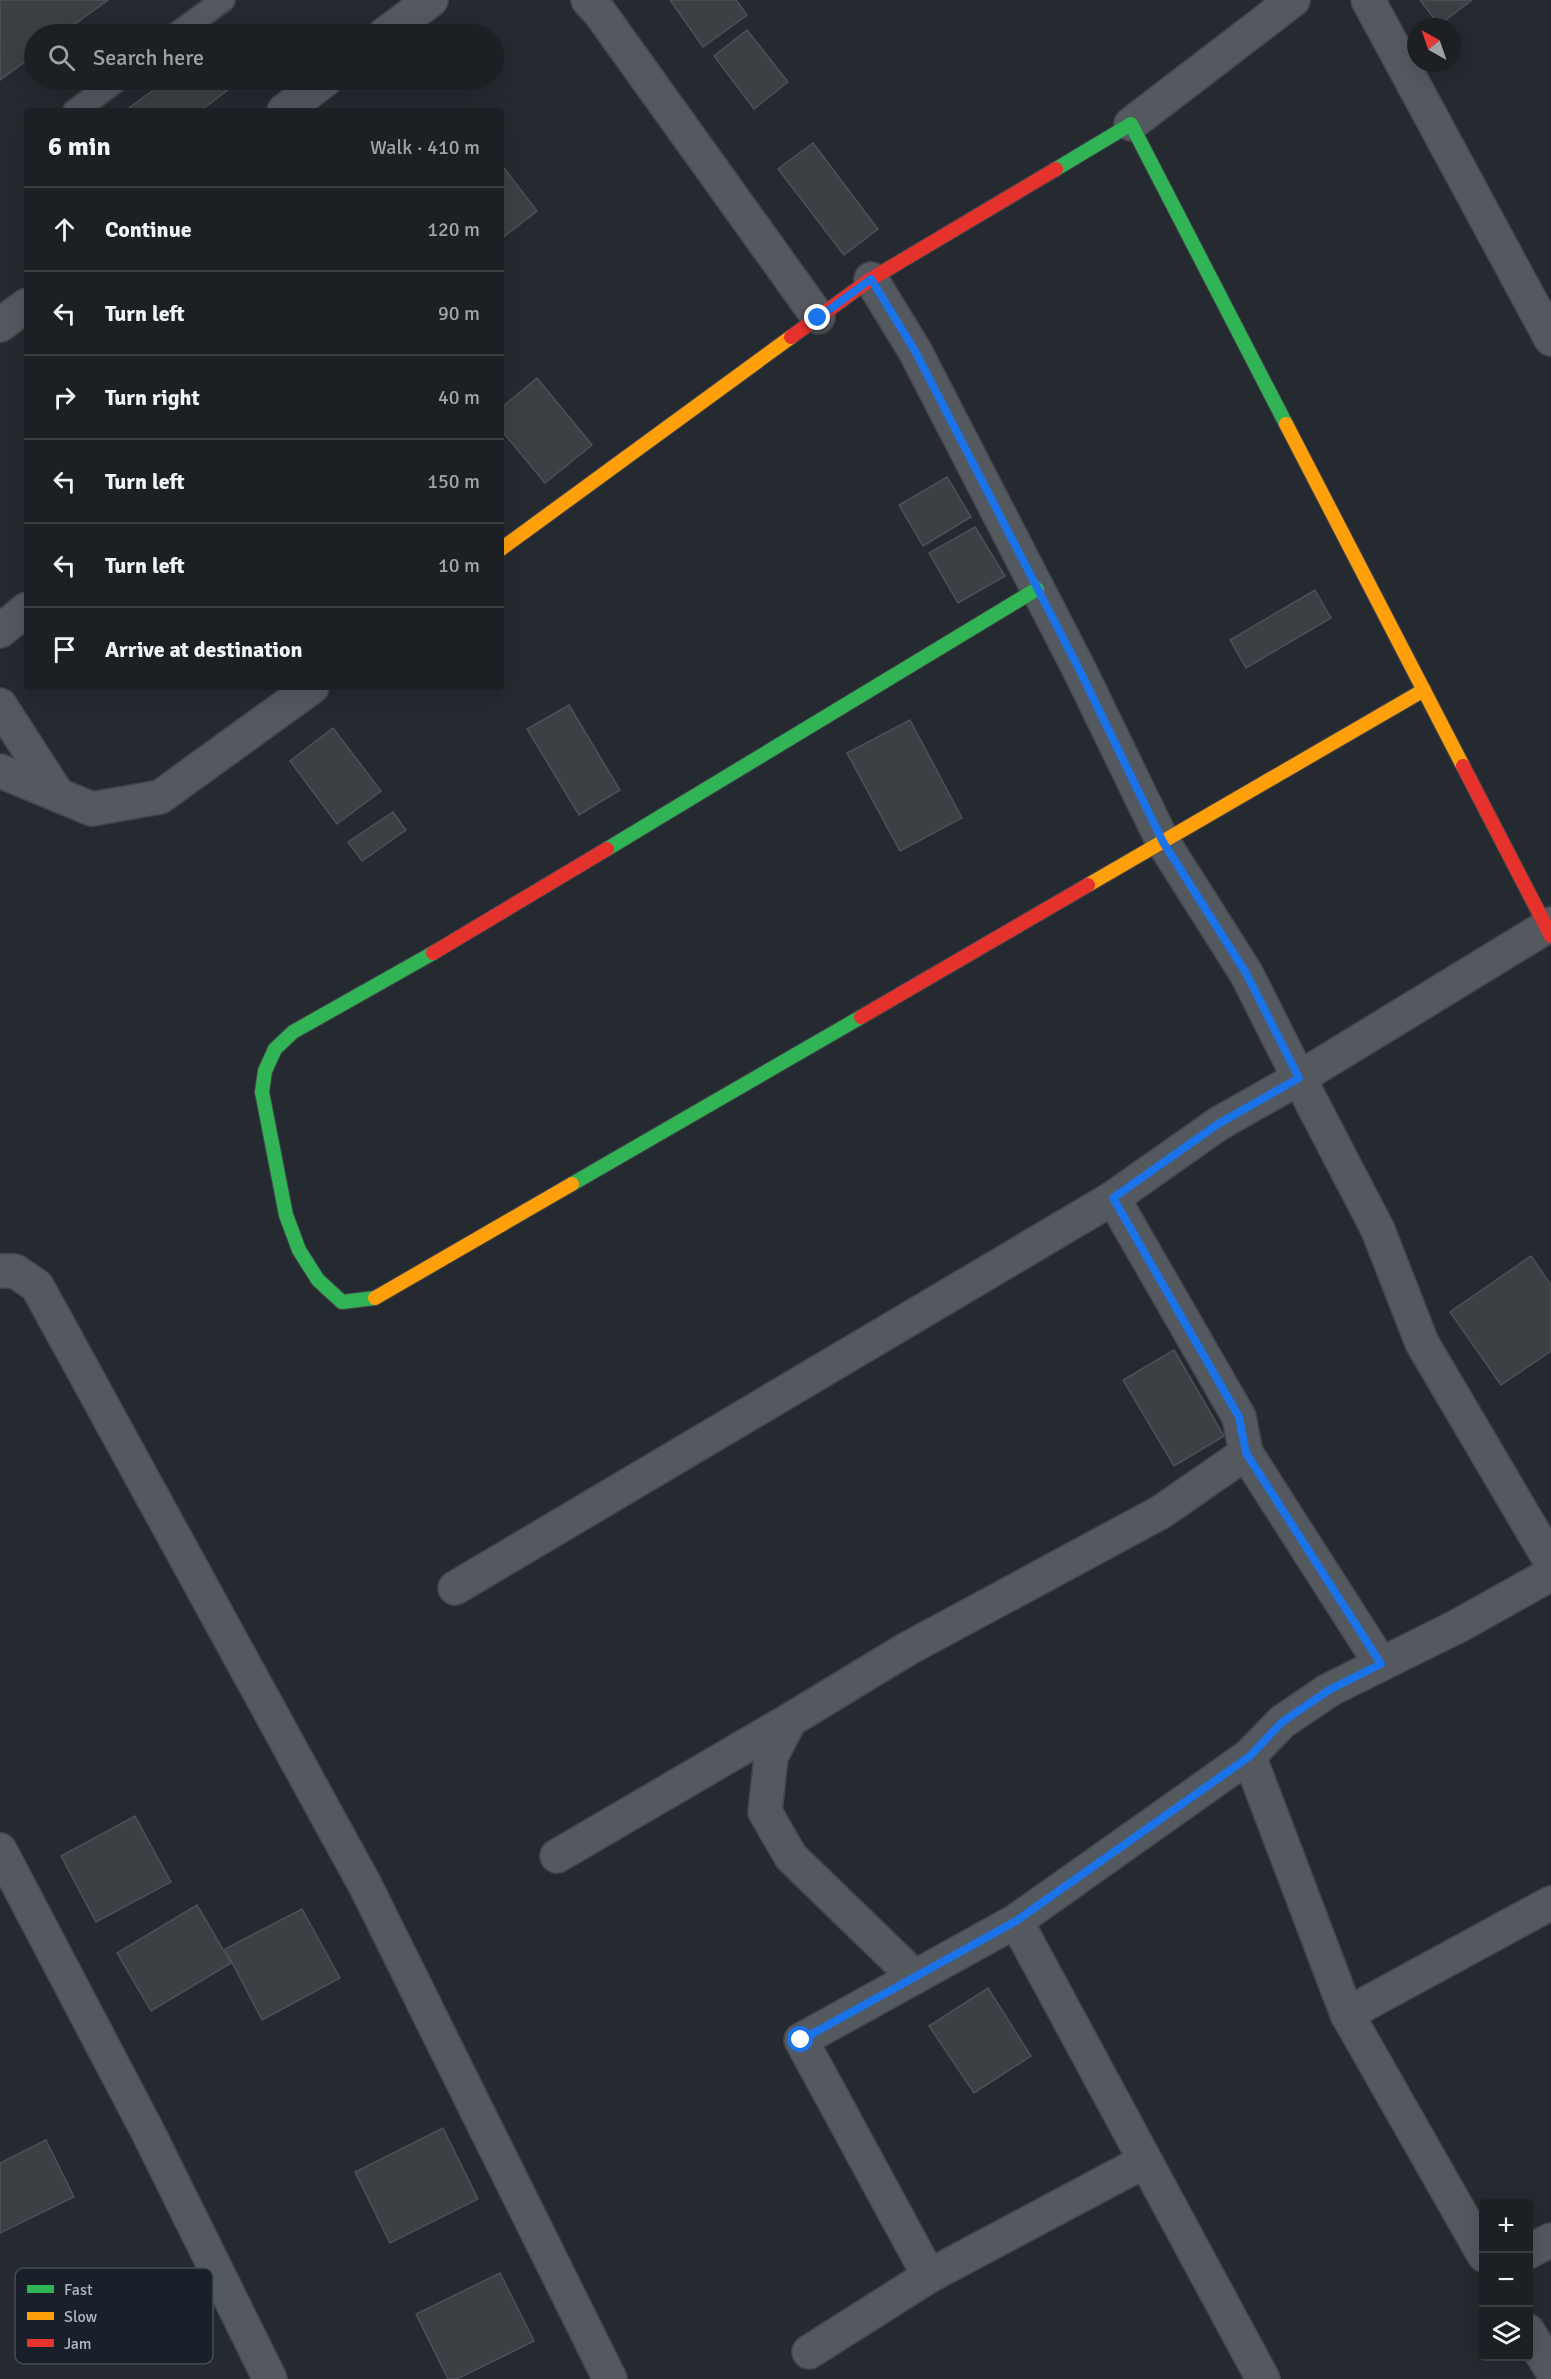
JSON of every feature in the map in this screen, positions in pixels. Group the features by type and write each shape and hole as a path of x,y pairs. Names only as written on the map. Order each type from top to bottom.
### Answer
{"street":[{"path":"398,24 430,0"},
{"path":"588,0 600,13 818,318"},
{"path":"504,547 871,279 1131,124 1293,0"},
{"path":"1368,0 1551,339"},
{"path":"288,108 312,90"},
{"path":"454,1588 1113,1198 1218,1124 1549,929 1131,124"},
{"path":"871,279 915,351 1163,842 1246,973 1378,1230 1422,1343 1551,1562"},
{"path":"0,325 24,307"},
{"path":"1037,589 477,928 293,1032 275,1049 265,1071 262,1092 286,1215 299,1250 318,1280 342,1302 372,1300 1424,690"},
{"path":"0,631 24,611"},
{"path":"0,771 92,809 160,798 308,690"},
{"path":"0,705 58,795"},
{"path":"1113,1198 1239,1417 1246,1453 1381,1664"},
{"path":"0,1271 15,1271 37,1286 365,1885 610,2379"},
{"path":"557,1856 907,1649 1161,1512 1246,1453"},
{"path":"929,2276 801,2040 1016,1921 1250,1756 1282,1722 1329,1690 1458,1626 1551,1574"},
{"path":"790,1720 771,1757 765,1812 791,1857 915,1977"},
{"path":"1250,1756 1347,2014 1483,2253"},
{"path":"0,1850 148,2132 212,2268"},
{"path":"1347,2014 1551,1903"},
{"path":"1016,1921 1263,2379"},
{"path":"809,2352 929,2276 1146,2161"},
{"path":"1533,2249 1551,2240"},
{"path":"213,2271 262,2376"},
{"path":"1533,2339 1551,2369"}],"lane":[{"path":"191,24 223,0"},
{"path":"79,108 103,90"}],"building":[{"path":"0,0 108,0 75,24 24,24 24,62 0,80"},
{"path":"670,0 736,0 747,15 703,47"},
{"path":"1420,0 1472,0 1448,18 1434,18"},
{"path":"747,30 788,82 754,109 714,56"},
{"path":"153,90 228,90 204,108 129,108"},
{"path":"813,143 878,229 844,255 778,169"},
{"path":"504,168 537,211 504,237"},
{"path":"537,378 592,445 545,483 504,434 504,406"},
{"path":"947,477 971,517 923,546 899,505"},
{"path":"975,527 1005,576 958,603 929,553"},
{"path":"1315,590 1331,618 1246,668 1230,640"},
{"path":"569,705 620,790 579,815 527,729"},
{"path":"910,720 962,818 900,851 847,753"},
{"path":"333,728 381,791 337,824 290,761"},
{"path":"393,812 406,830 362,861 348,842"},
{"path":"1531,1256 1551,1285 1551,1351 1501,1385 1450,1312"},
{"path":"1174,1350 1224,1436 1174,1466 1123,1380"},
{"path":"135,1816 171,1882 96,1922 61,1856"},
{"path":"197,1905 231,1963 151,2011 117,1953"},
{"path":"302,1909 340,1978 262,2020 225,1949"},
{"path":"988,1988 1031,2056 974,2093 929,2026"},
{"path":"443,2128 478,2199 390,2243 355,2172"},
{"path":"46,2140 74,2197 0,2233 0,2163"},
{"path":"500,2273 534,2341 457,2379 448,2379 416,2314"}],"traffic: fast":[{"path":"1056,169 1131,124 1286,424"},
{"path":"607,849 1037,589"},
{"path":"375,1298 342,1302 318,1280 299,1250 286,1215 262,1092 265,1071 275,1049 293,1032 433,953"},
{"path":"572,1184 861,1017"}],"traffic: slow":[{"path":"504,547 791,337"},
{"path":"1286,424 1463,766"},
{"path":"1088,885 1424,690"},
{"path":"375,1298 572,1184"}],"traffic: jam":[{"path":"791,337 871,279 1056,169"},
{"path":"1463,766 1551,936"},
{"path":"433,953 607,849"},
{"path":"861,1017 1088,885"}],"route":[{"path":"801,2040 1016,1921 1250,1756 1282,1722 1329,1690 1381,1664 1246,1453 1239,1417 1113,1198 1218,1124 1299,1078 1246,973 1163,842 1080,671 915,351 871,279 818,318"}]}
